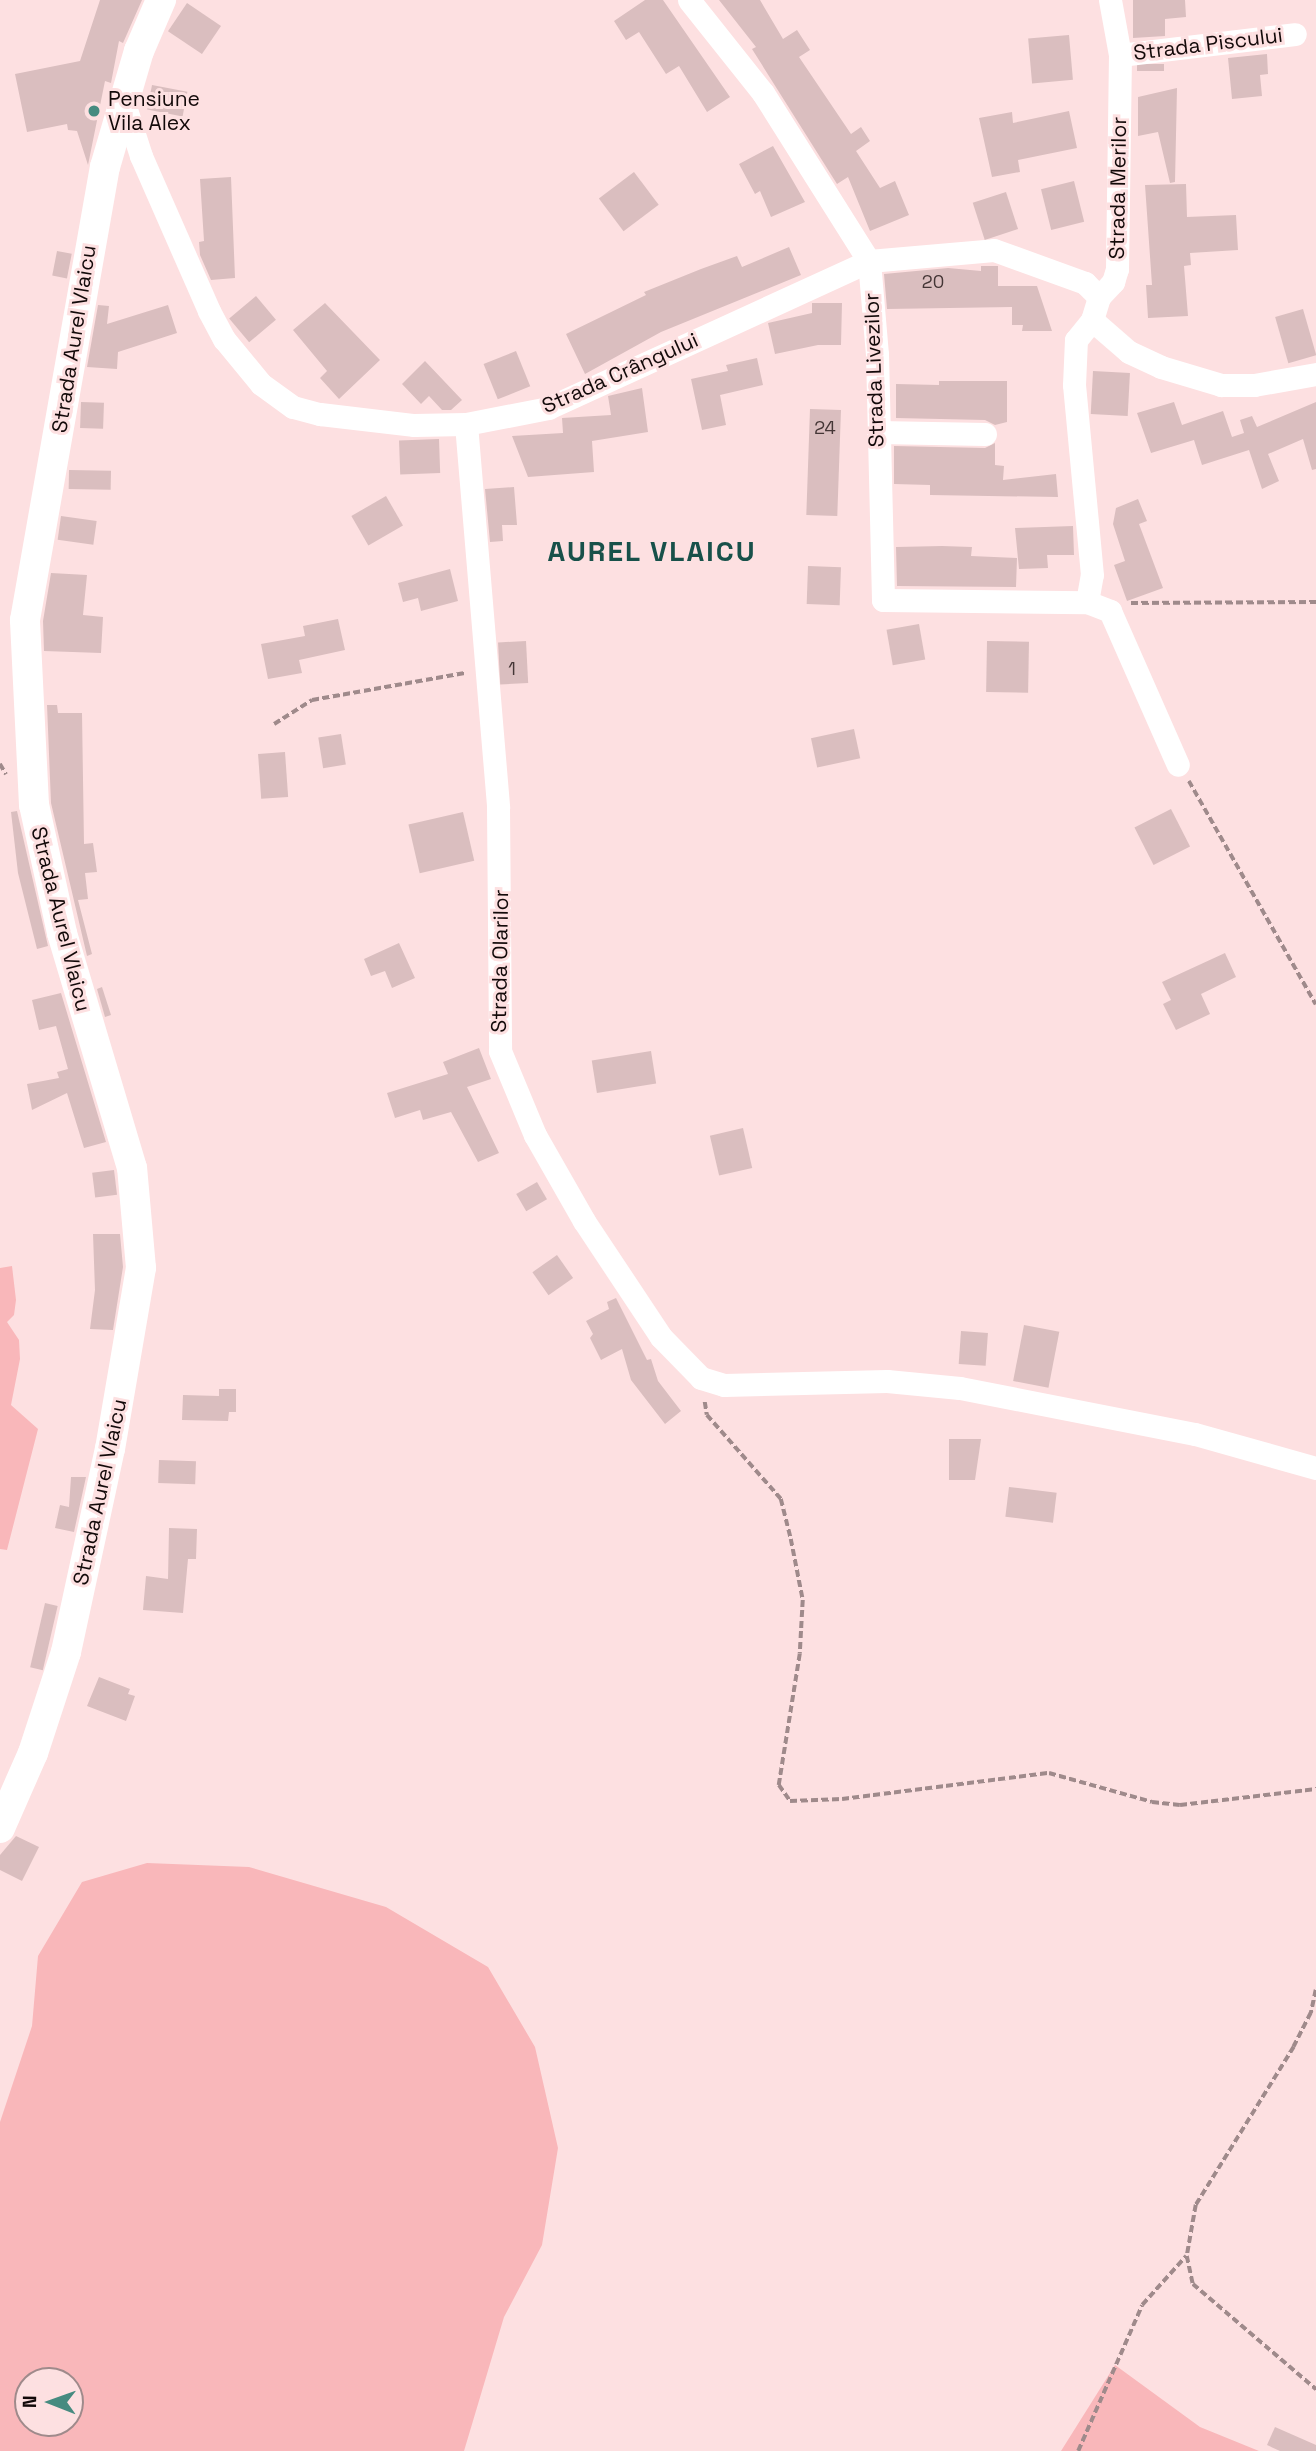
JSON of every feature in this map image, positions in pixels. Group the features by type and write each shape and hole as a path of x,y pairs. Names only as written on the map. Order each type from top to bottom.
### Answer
{"street":[{"name":"Strada Aurel Vlaicu","path":"0,1828 33,1753 66,1652 110,1448 141,1268 132,1168 62,933 36,815 24,620 65,406 91,232 124,103 161,0"},
{"name":"Strada Livezilor","path":"689,0 764,93 869,261 883,600 1084,603"},
{"name":"Strada Merilor","path":"869,261 994,250 1085,284 1099,297 1113,282 1117,269 1121,55 1111,0"},
{"name":"Strada Piscului","path":"1121,55 1295,34"},
{"name":"Strada Crângului","path":"124,103 141,156 204,300 224,339 261,384 293,407 320,414 414,425 466,424 548,408 869,261"},
{"path":"1099,297 1093,320 1076,340 1074,385 1092,575 1084,603 1110,611 1178,765"},
{"path":"1093,320 1129,352 1161,367 1221,385 1254,385 1316,374"},
{"name":"Strada Olarilor","path":"466,424 502,890 500,1051 535,1135 584,1221 661,1338 701,1378"},
{"path":"878,432 985,433"},
{"path":"701,1378 724,1385 887,1381 960,1388 1195,1434 1316,1468"}],"path":[{"path":"1129,603 1316,602"},
{"path":"274,724 312,700 486,669"},
{"path":"1178,765 1316,1006"},
{"path":"701,1378 706,1415 781,1499 791,1539 803,1600 800,1654 779,1785 790,1801 842,1800 1049,1773 1152,1802 1180,1805 1316,1789"},
{"path":"1316,1990 1311,2013 1294,2047 1196,2205 1187,2256 1193,2284 1316,2389"},
{"path":"1078,2451 1121,2344 1142,2305 1187,2256"}],"shaded area":[{"path":"12,1266 16,1300 14,1315 7,1322 19,1340 20,1359 11,1405 38,1429 7,1550 0,1549 0,1268"},
{"path":"147,1863 249,1867 386,1907 488,1967 535,2047 558,2148 542,2245 504,2317 464,2451 0,2451 0,2122 32,2026 38,1956 82,1882"},
{"path":"1115,2365 1200,2427 1259,2451 1061,2451"}],"building":[{"path":"100,0 142,0 123,43 119,41 111,83 105,81 88,165 77,131 68,130 67,124 27,132 15,74 80,61"},
{"path":"645,0 663,0 730,97 707,112 679,66 666,74 639,32 626,40 614,21"},
{"path":"719,0 760,0 783,39 797,30 810,50 799,57 851,134 861,127 870,141 856,151 880,188 895,181 909,215 870,231 848,177 837,184 752,49 756,47"},
{"path":"1133,0 1185,0 1186,17 1165,19 1165,36 1133,38"},
{"path":"187,3 221,26 202,54 168,31"},
{"path":"1069,35 1073,80 1032,83 1028,39"},
{"path":"1267,54 1268,74 1260,75 1262,96 1232,99 1228,58"},
{"path":"1137,64 1164,64 1164,71 1137,71"},
{"path":"152,85 187,92 183,116 147,110"},
{"path":"1177,88 1175,182 1170,183 1158,132 1138,136 1138,97"},
{"path":"1069,111 1077,148 1018,160 1020,172 992,177 979,118 1012,112 1013,123"},
{"path":"773,146 805,202 771,217 760,191 755,194 739,164"},
{"path":"634,172 659,205 624,231 599,198"},
{"path":"231,177 235,278 211,280 200,255 199,242 204,241 200,179"},
{"path":"1074,181 1084,222 1051,230 1041,189"},
{"path":"1186,184 1187,217 1236,215 1238,250 1190,253 1191,265 1184,266 1188,316 1148,318 1146,285 1152,285 1145,185"},
{"path":"1006,192 1018,229 985,240 973,203"},
{"path":"789,247 801,275 661,332 585,374 566,334 646,295 644,292 701,269 737,256 742,267"},
{"path":"57,251 72,254 67,278 52,276"},
{"path":"981,266 998,266 998,286 1037,286 1052,331 1022,331 1023,325 1012,325 1012,307 887,309 884,274 948,268 981,271"},
{"path":"256,296 276,320 249,342 229,318"},
{"path":"325,303 380,360 339,399 320,378 327,371 293,330"},
{"path":"812,303 842,303 841,345 818,345 775,354 768,323 812,313"},
{"path":"98,305 109,306 107,324 168,305 177,333 118,352 117,369 87,367"},
{"path":"1303,309 1316,355 1288,363 1275,317"},
{"path":"516,351 530,386 498,399 484,364"},
{"path":"757,358 763,385 720,395 726,425 702,430 691,379 728,371 726,365"},
{"path":"425,361 462,400 451,410 442,410 429,396 421,404 402,384"},
{"path":"1093,371 1130,373 1128,416 1091,414"},
{"path":"939,381 1007,381 1007,422 995,425 985,420 896,418 896,384 939,385"},
{"path":"642,388 648,432 592,441 594,472 528,477 512,436 563,433 562,418 611,415 608,396"},
{"path":"81,402 104,403 103,429 80,428"},
{"path":"1174,402 1182,425 1223,411 1232,437 1244,433 1240,420 1252,416 1257,427 1316,402 1316,469 1312,470 1303,439 1268,454 1279,481 1262,489 1249,450 1202,465 1194,440 1151,453 1137,413"},
{"path":"810,409 841,410 837,516 806,515"},
{"path":"439,439 440,473 400,474 399,440"},
{"path":"995,443 995,465 1004,466 1003,480 1056,474 1058,497 930,495 930,485 894,484 894,446 985,448"},
{"path":"69,470 111,471 111,490 69,489"},
{"path":"514,487 517,525 502,525 503,541 490,542 485,489"},
{"path":"386,496 403,525 368,545 351,516"},
{"path":"1138,499 1147,521 1139,524 1163,588 1127,601 1114,565 1125,561 1113,524 1116,508"},
{"path":"61,516 97,521 93,545 58,540"},
{"path":"1073,526 1074,555 1047,555 1048,568 1019,569 1015,528"},
{"path":"896,547 972,547 971,556 1017,558 1016,587 897,586"},
{"path":"808,566 841,567 840,605 807,604"},
{"path":"450,569 458,601 421,611 418,598 403,602 398,583"},
{"path":"51,573 87,575 83,615 103,617 101,653 44,651 43,621"},
{"path":"338,619 345,650 299,660 302,673 268,679 261,644 305,636 303,626"},
{"path":"919,624 925,659 893,665 887,630"},
{"path":"526,641 528,683 500,684 498,642"},
{"path":"987,641 1029,642 1028,693 986,692"},
{"path":"47,705 57,705 58,713 82,713 84,844 93,843 97,872 85,873 88,899 78,900 92,954 87,956 51,803"},
{"path":"854,729 860,758 817,767 811,738"},
{"path":"341,734 346,765 323,768 318,738"},
{"path":"285,752 288,797 261,799 258,754"},
{"path":"1171,809 1190,846 1154,865 1134,828"},
{"path":"17,811 48,946 37,949 18,873 11,812"},
{"path":"463,812 474,861 420,873 408,825"},
{"path":"399,943 415,978 392,988 385,971 371,976 364,959"},
{"path":"1225,953 1236,977 1201,994 1210,1014 1176,1030 1163,1004 1171,1000 1162,982"},
{"path":"102,987 111,1015 105,1017 97,989"},
{"path":"61,993 106,1142 84,1148 67,1093 32,1110 27,1084 59,1078 57,1072 68,1069 56,1026 39,1030 32,1000"},
{"path":"479,1048 491,1079 467,1087 499,1153 478,1162 451,1112 423,1120 420,1110 395,1118 387,1093 448,1074 443,1062"},
{"path":"651,1051 656,1084 597,1093 592,1060"},
{"path":"743,1128 752,1168 719,1176 710,1136"},
{"path":"114,1170 117,1195 95,1197 92,1173"},
{"path":"537,1182 547,1199 526,1211 516,1194"},
{"path":"93,1234 120,1234 123,1267 113,1330 90,1329 95,1290"},
{"path":"557,1255 573,1278 548,1295 532,1272"},
{"path":"616,1298 647,1360 651,1359 658,1381 681,1411 665,1424 631,1380 622,1349 601,1360 590,1338 593,1334 586,1321 609,1309 607,1302"},
{"path":"1024,1325 1059,1332 1048,1388 1013,1381"},
{"path":"961,1331 988,1333 986,1366 959,1364"},
{"path":"219,1389 236,1389 236,1412 229,1412 228,1421 182,1420 183,1395 219,1396"},
{"path":"949,1439 981,1439 975,1480 949,1480"},
{"path":"159,1460 196,1461 195,1484 158,1483"},
{"path":"71,1477 86,1477 74,1532 55,1528 60,1505 69,1507"},
{"path":"1009,1487 1057,1493 1053,1523 1005,1517"},
{"path":"169,1528 197,1529 196,1559 188,1559 183,1613 143,1610 146,1576 168,1579"},
{"path":"45,1603 58,1606 43,1670 30,1667"},
{"path":"99,1677 130,1689 128,1694 135,1696 126,1721 87,1706"},
{"path":"16,1836 39,1847 22,1881 0,1870 0,1855"},
{"path":"1275,2427 1316,2445 1316,2451 1280,2451 1267,2445"}],"place":[{"name":"Pensiune Vila Alex","path":"94,111"}],"district":[{"name":"AUREL VLAICU","path":"652,551"}]}
